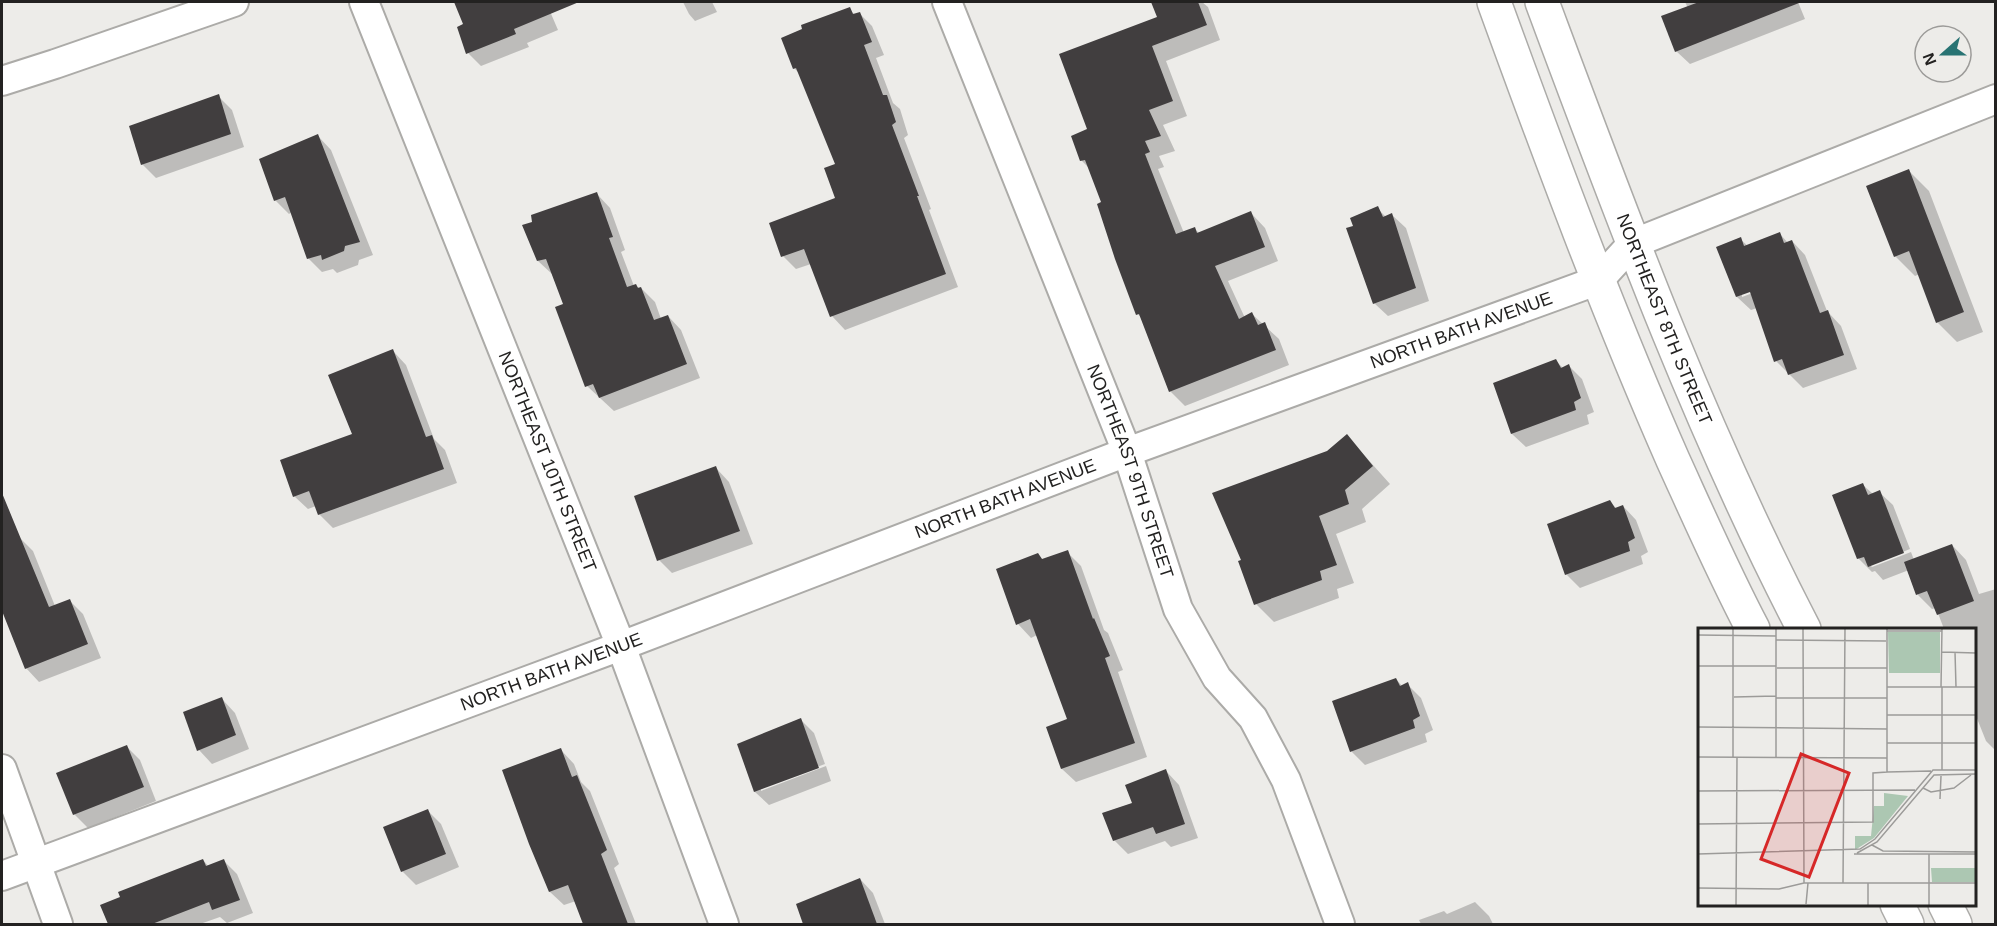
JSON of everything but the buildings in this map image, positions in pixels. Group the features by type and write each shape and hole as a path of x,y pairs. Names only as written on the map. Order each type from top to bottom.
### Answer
{"main road":[{"path":"1494,2 1570,209 1642,388 1711,545 1752,628"},
{"name":"NORTHEAST 8TH STREET","path":"1542,2 1657,308 1716,446 1803,628"},
{"path":"1898,905 1907,924"},
{"path":"1946,905 1955,924"}],"street":[{"path":"2,81 234,2"},
{"name":"NORTHEAST 10TH STREET","path":"364,2 621,646 724,924"},
{"name":"NORTHEAST 9TH STREET","path":"947,2 1127,452 1178,609 1217,678 1253,718 1286,780 1340,924"},
{"name":"NORTH BATH AVENUE","path":"2,876 621,646 1127,452 1599,280 1632,244 1995,99"},
{"path":"2,769 58,924"}]}
